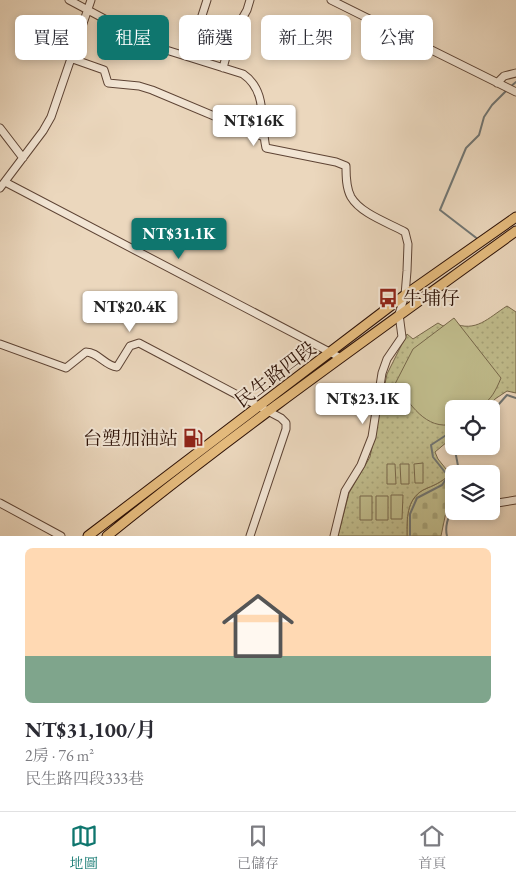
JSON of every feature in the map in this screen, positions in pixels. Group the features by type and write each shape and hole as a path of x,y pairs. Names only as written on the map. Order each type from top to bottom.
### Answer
{"main road":[{"name":"民生路四段","path":"88,536 405,295 516,217"},
{"name":"民生路四段","path":"107,536 164,490 399,314 516,231"}],"street":[{"path":"69,0 131,33 147,44 244,74 255,86 261,101 266,148 336,162 346,166 347,184 351,198 366,210 405,232 408,244 405,295 399,314 402,337 387,359 382,374 372,437 346,491 334,536"},
{"path":"85,15 90,0"},
{"path":"202,15 207,0"},
{"path":"244,15 250,0"},
{"path":"331,0 344,3 516,92"},
{"path":"69,60 51,117 2,185 331,351 341,358"},
{"path":"76,60 104,70 108,83 140,86 152,90 264,137"},
{"path":"223,68 225,60"},
{"path":"497,83 504,76 516,73"},
{"path":"0,128 23,158"},
{"path":"0,344 66,368 86,352 90,352 112,366 118,367 130,346 139,343 281,418 286,424 286,430 250,536"},
{"path":"500,503 516,500"},
{"path":"0,503 61,536"}],"green space":[{"path":"507,306 516,312 516,393 507,391 494,400 445,400 445,444 435,452 445,468 445,478 423,490 413,499 409,510 407,536 338,536 349,493 370,457 387,374 407,334 413,339 438,323 443,326 453,323 468,326 482,323"},
{"path":"454,318 501,378 489,400 445,400 445,425 435,423 419,414 395,384 413,349"},
{"path":"423,463 423,483 415,483 414,464"},
{"path":"387,464 395,464 396,484 387,484"},
{"path":"400,464 409,464 409,484 401,484"},
{"path":"445,478 445,517 441,536 407,536 409,510 413,499 423,490"},
{"path":"391,495 403,495 402,519 391,519"},
{"path":"360,496 372,496 372,520 360,520"},
{"path":"376,496 388,496 388,520 376,520"}],"waterway":[{"path":"510,87 516,82"},
{"path":"479,240 440,210 466,148 479,135 484,117 492,105 507,90"},
{"path":"500,403 507,395 516,398"},
{"path":"410,536 410,514 417,498 442,485 448,476 433,457 431,445 445,436"},
{"path":"456,455 458,465"},
{"path":"447,536 448,520"}],"place":[{"name":"牛埔仔","path":"388,298"},
{"name":"台塑加油站","path":"193,438"}]}
